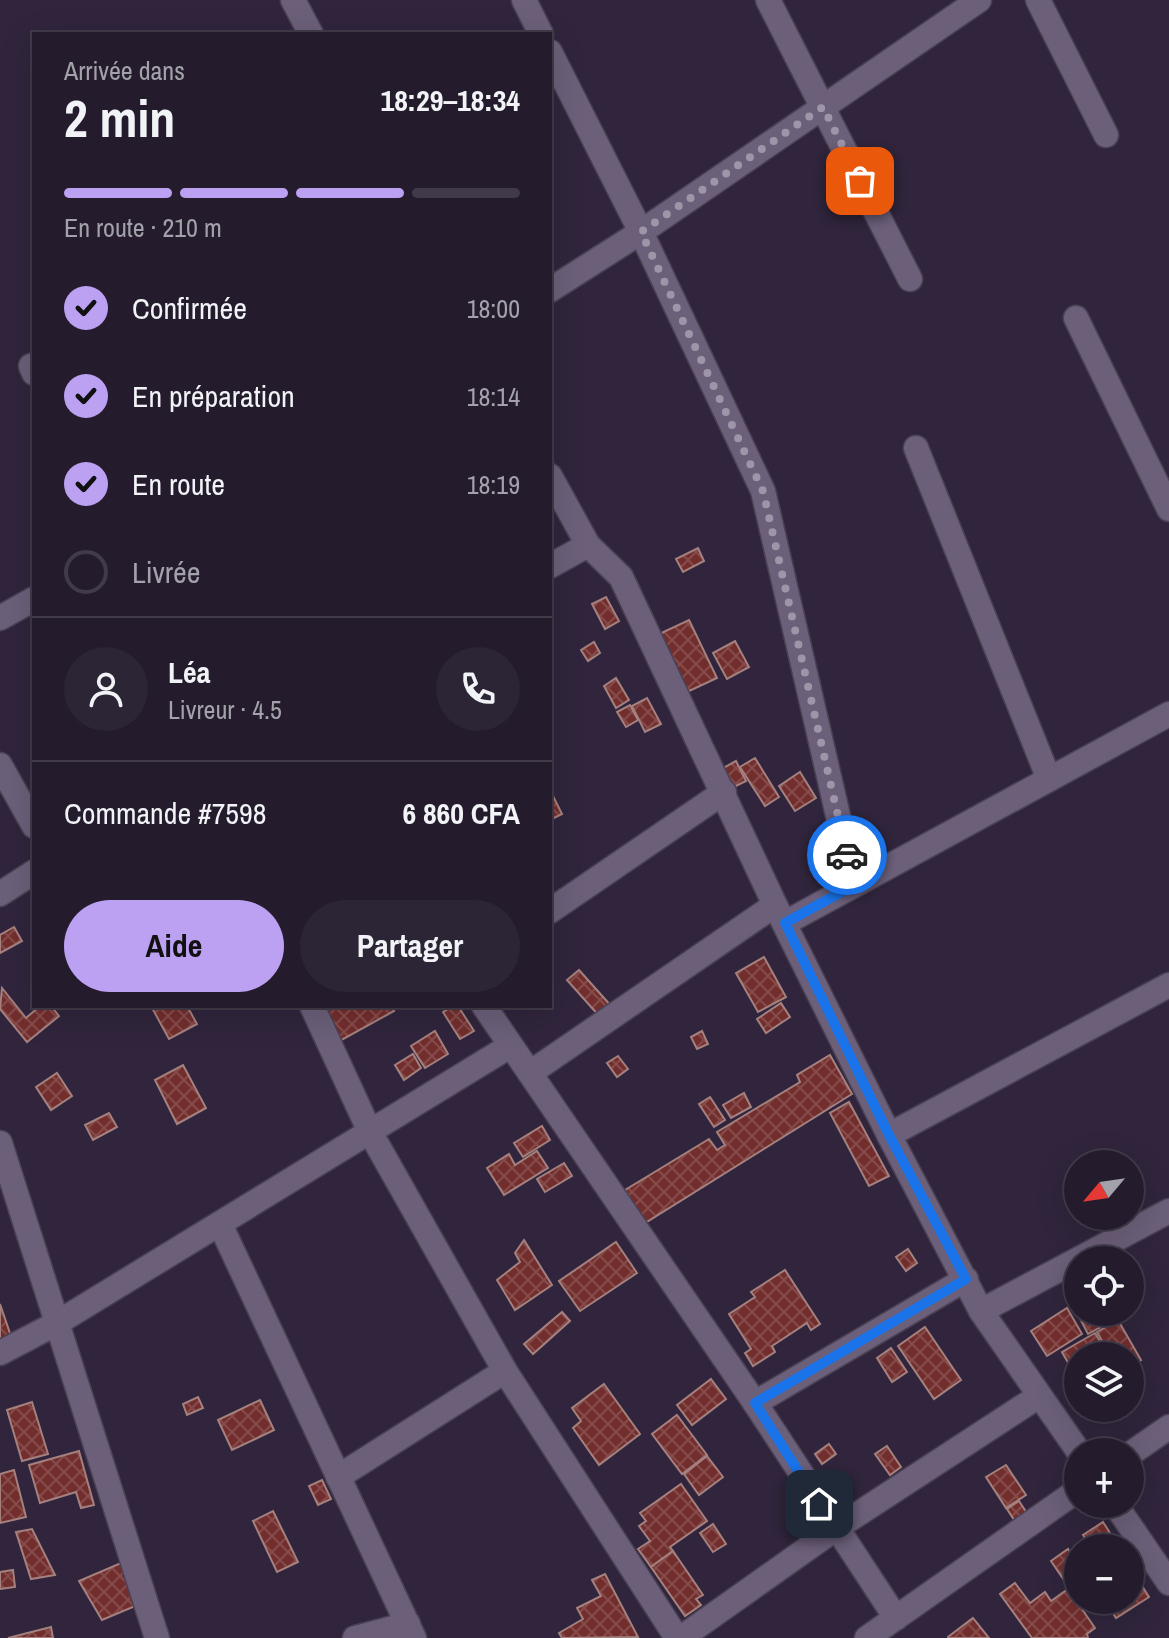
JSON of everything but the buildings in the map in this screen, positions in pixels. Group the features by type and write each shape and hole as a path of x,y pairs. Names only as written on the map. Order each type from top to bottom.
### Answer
{"street":[{"path":"293,0 310,32"},
{"path":"524,0 540,32"},
{"path":"768,0 910,279"},
{"path":"552,289 641,232 979,0"},
{"path":"1038,0 1106,135"},
{"path":"552,56 641,232 763,491 854,885"},
{"path":"1076,318 1169,509"},
{"path":"916,448 1049,779"},
{"path":"552,480 588,545 621,577 780,914 889,1135 981,1311 1069,1438"},
{"path":"552,565 588,545"},
{"path":"0,618 32,600"},
{"path":"530,1073 780,914 854,885 1169,714"},
{"path":"0,765 32,822"},
{"path":"552,910 724,792"},
{"path":"0,894 32,873"},
{"path":"889,1135 1169,985"},
{"path":"313,1008 370,1132 505,1371 679,1638 710,1627 835,1529 1039,1396"},
{"path":"485,1008 755,1403 896,1618"},
{"path":"0,1353 57,1323 510,1046"},
{"path":"0,1143 157,1638"},
{"path":"981,1311 1169,1211"},
{"path":"220,1224 411,1631 355,1638"},
{"path":"755,1403 966,1279"},
{"path":"338,1477 505,1371"},
{"path":"1144,1444 1169,1427"},
{"path":"867,1638 1064,1500"},
{"path":"1125,1518 1169,1583"}],"way so far":[{"path":"847,855 763,491 641,232 823,107 860,181"}],"route":[{"path":"819,1504 755,1403 966,1279 889,1135 785,923 854,885 847,855"}]}
